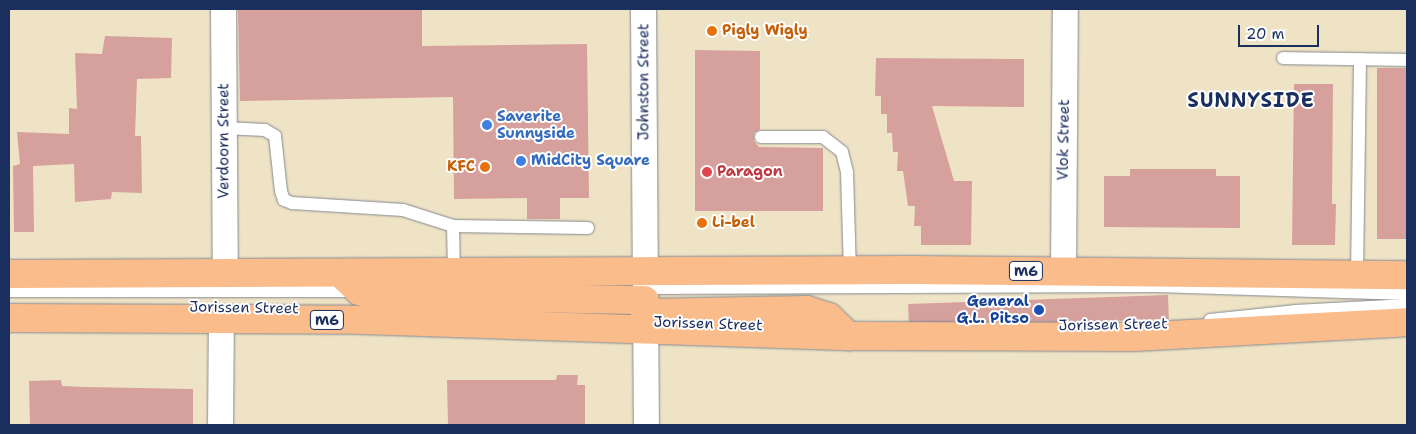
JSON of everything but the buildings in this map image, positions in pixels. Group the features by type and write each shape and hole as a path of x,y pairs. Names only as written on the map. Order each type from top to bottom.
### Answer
{"main road":[{"name":"Jorissen Street","path":"9,318 362,320 645,305 850,271 1407,275"},
{"name":"Jorissen Street","path":"9,274 225,274 350,283 454,274 645,305 846,332 1151,337 1407,322"},
{"path":"350,283 373,295 645,305"}],"street":[{"name":"Verdoorn Street","path":"223,9 225,274"},
{"name":"Johnston Street","path":"643,9 646,425"},
{"name":"Vlok Street","path":"1063,272 1066,9"},
{"path":"220,425 221,319"}],"lane":[{"path":"1282,58 1407,60"},
{"path":"1356,274 1360,59"},
{"path":"224,128 265,130 275,136 284,200 403,210 453,226 588,228"},
{"path":"761,136 823,137 842,152 847,172 850,271"},
{"path":"453,226 454,274"},
{"name":"Jorissen Street","path":"9,291 350,283"},
{"name":"Jorissen Street","path":"9,307 282,308 645,305 1156,286 1407,294"},
{"name":"Jorissen Street","path":"846,332 1153,326 1295,311 1407,305"}],"place":[{"name":"Pigly Wigly","path":"712,31"},
{"name":"Saverite Sunnyside","path":"487,125"},
{"name":"MidCity Square","path":"521,161"},
{"name":"KFC","path":"485,167"},
{"name":"Paragon","path":"707,172"},
{"name":"Li-bel","path":"702,223"},
{"name":"General G.L. Pitso","path":"1039,310"}],"district":[{"name":"SUNNYSIDE","path":"1251,100"}]}
